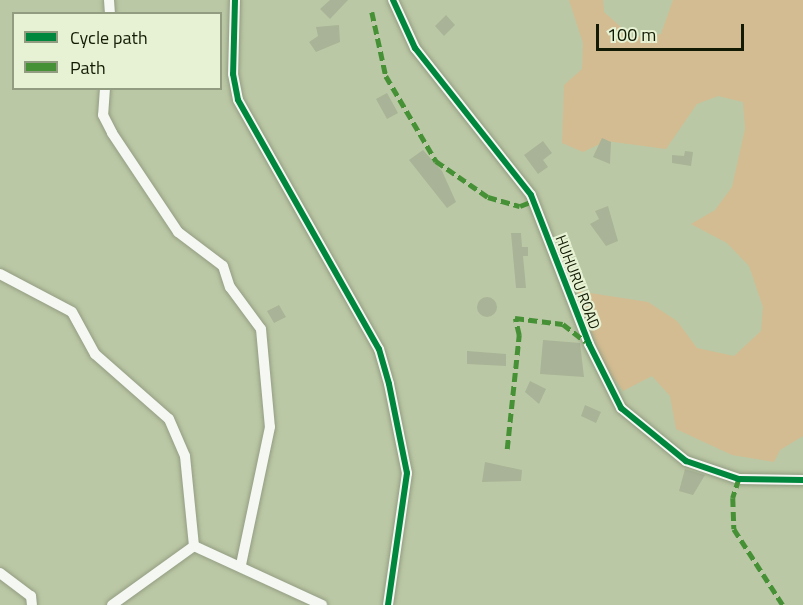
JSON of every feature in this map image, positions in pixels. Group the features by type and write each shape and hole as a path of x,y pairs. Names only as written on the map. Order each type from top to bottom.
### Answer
{"street":[{"path":"235,0 233,74 238,100 379,349 389,384 407,473 388,605"},
{"name":"HUHURU ROAD","path":"393,0 415,48 531,195 585,334 621,408 686,460 739,479 803,480"},
{"path":"105,90 103,115 112,133 178,232 224,266 230,287 261,329 270,427 241,565"},
{"path":"0,274 72,312 94,354 169,419 185,456 194,546"},
{"path":"194,546 241,565 322,605"},
{"path":"112,605 194,546"},
{"path":"0,573 24,590 32,605"}],"shaded area":[{"path":"569,0 603,0 604,12 632,37 661,34 673,0 803,0 803,436 780,450 774,462 732,455 676,429 670,396 652,376 623,391 602,362 577,291 648,302 677,321 697,348 734,356 761,331 763,307 749,266 727,243 691,224 715,210 732,187 745,129 743,102 718,96 697,104 666,149 606,141 583,152 562,143 564,85 582,69 583,43"}],"building":[{"path":"330,0 348,0 330,19 320,9"},
{"path":"446,15 455,25 444,36 435,26"},
{"path":"339,25 340,42 316,52 309,42 318,36 316,27"},
{"path":"387,93 398,113 387,119 376,99"},
{"path":"602,138 611,142 610,164 593,157"},
{"path":"543,141 552,153 543,160 548,167 538,174 524,155"},
{"path":"423,150 442,171 456,202 447,208 409,160"},
{"path":"685,151 693,152 691,166 672,163 672,155 684,156"},
{"path":"608,206 618,241 606,246 590,224 599,219 595,211"},
{"path":"511,233 521,233 522,247 528,247 528,256 523,256 526,288 516,288"},
{"path":"487,297 494,300 497,307 494,314 487,317 480,314 477,307 480,300"},
{"path":"279,305 286,317 274,323 267,311"},
{"path":"543,340 580,343 584,377 540,374"},
{"path":"467,351 506,354 506,366 467,364"},
{"path":"530,381 546,389 539,404 525,392"},
{"path":"585,405 601,412 596,423 581,416"},
{"path":"485,462 522,470 521,481 482,482"},
{"path":"685,469 705,475 693,495 679,491"}],"marked path":[{"path":"372,12 386,76 436,161 488,197 520,206 533,201"},
{"path":"507,449 519,335 515,318 563,324 586,342"},
{"path":"739,479 733,498 734,529 783,605"}],"cycle path":[{"path":"235,0 233,74 238,100 379,349 389,384 407,473 388,605"},
{"path":"393,0 415,48 531,195 589,344 621,408 686,461 739,479 803,480"}]}
